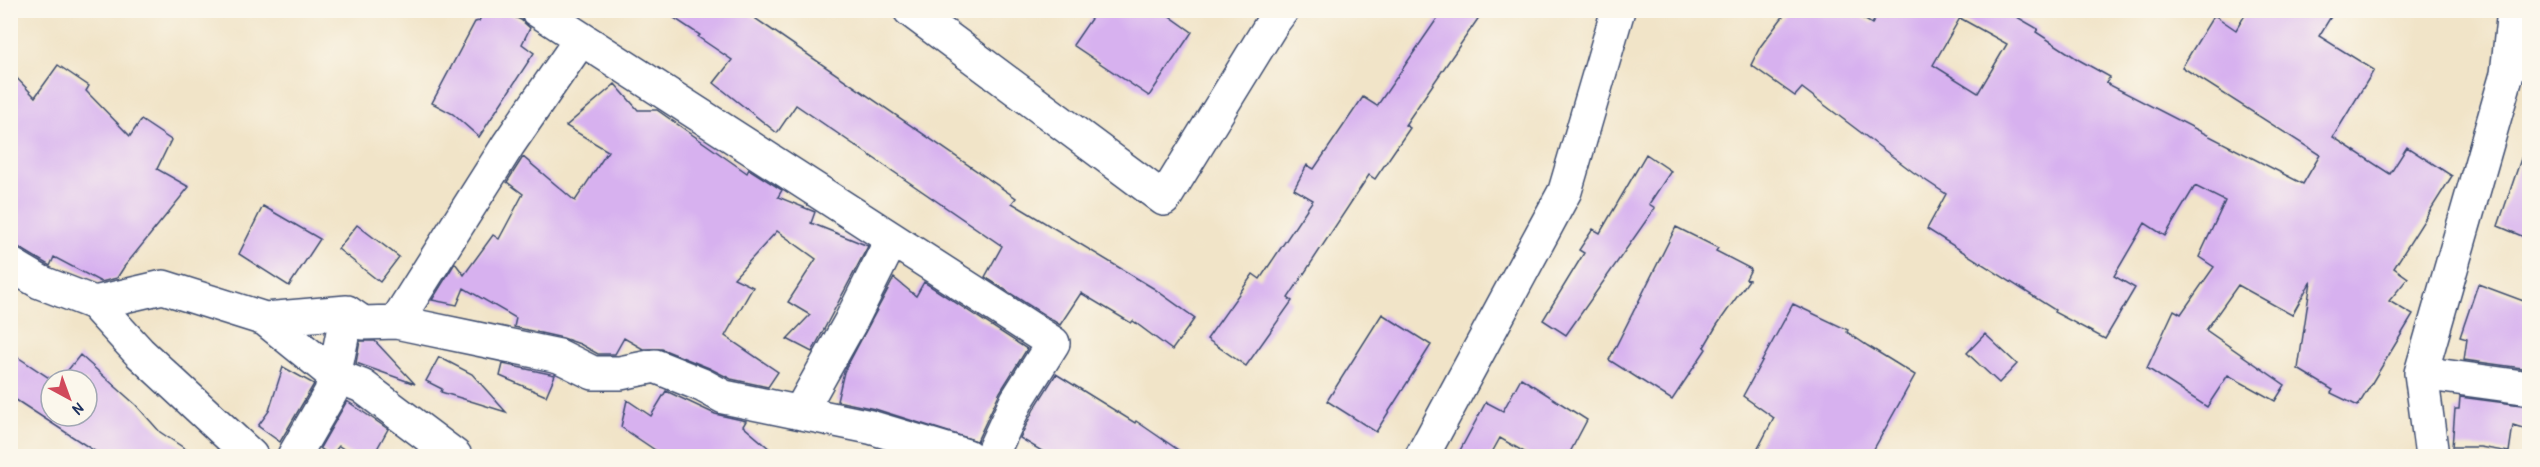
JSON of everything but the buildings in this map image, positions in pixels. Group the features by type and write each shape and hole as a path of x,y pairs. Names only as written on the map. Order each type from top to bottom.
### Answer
{"street":[{"path":"537,10 1053,343 1017,400 991,456"},
{"path":"910,10 1164,199 1270,14"},
{"path":"1422,456 1565,191 1618,10"},
{"path":"2432,456 2421,373 2507,74 2514,10"},
{"path":"396,322 508,145 581,39"},
{"path":"800,412 851,321 892,239"},
{"path":"10,264 40,282 94,303 138,351 251,456"},
{"path":"94,303 163,287 266,319 347,312 363,323 396,322 559,356 593,373 620,373 655,366 702,385 724,397 870,427 967,456"},
{"path":"294,456 331,392 347,312"},
{"path":"266,319 334,375 362,386 455,456"},
{"path":"2421,373 2529,388"}]}
